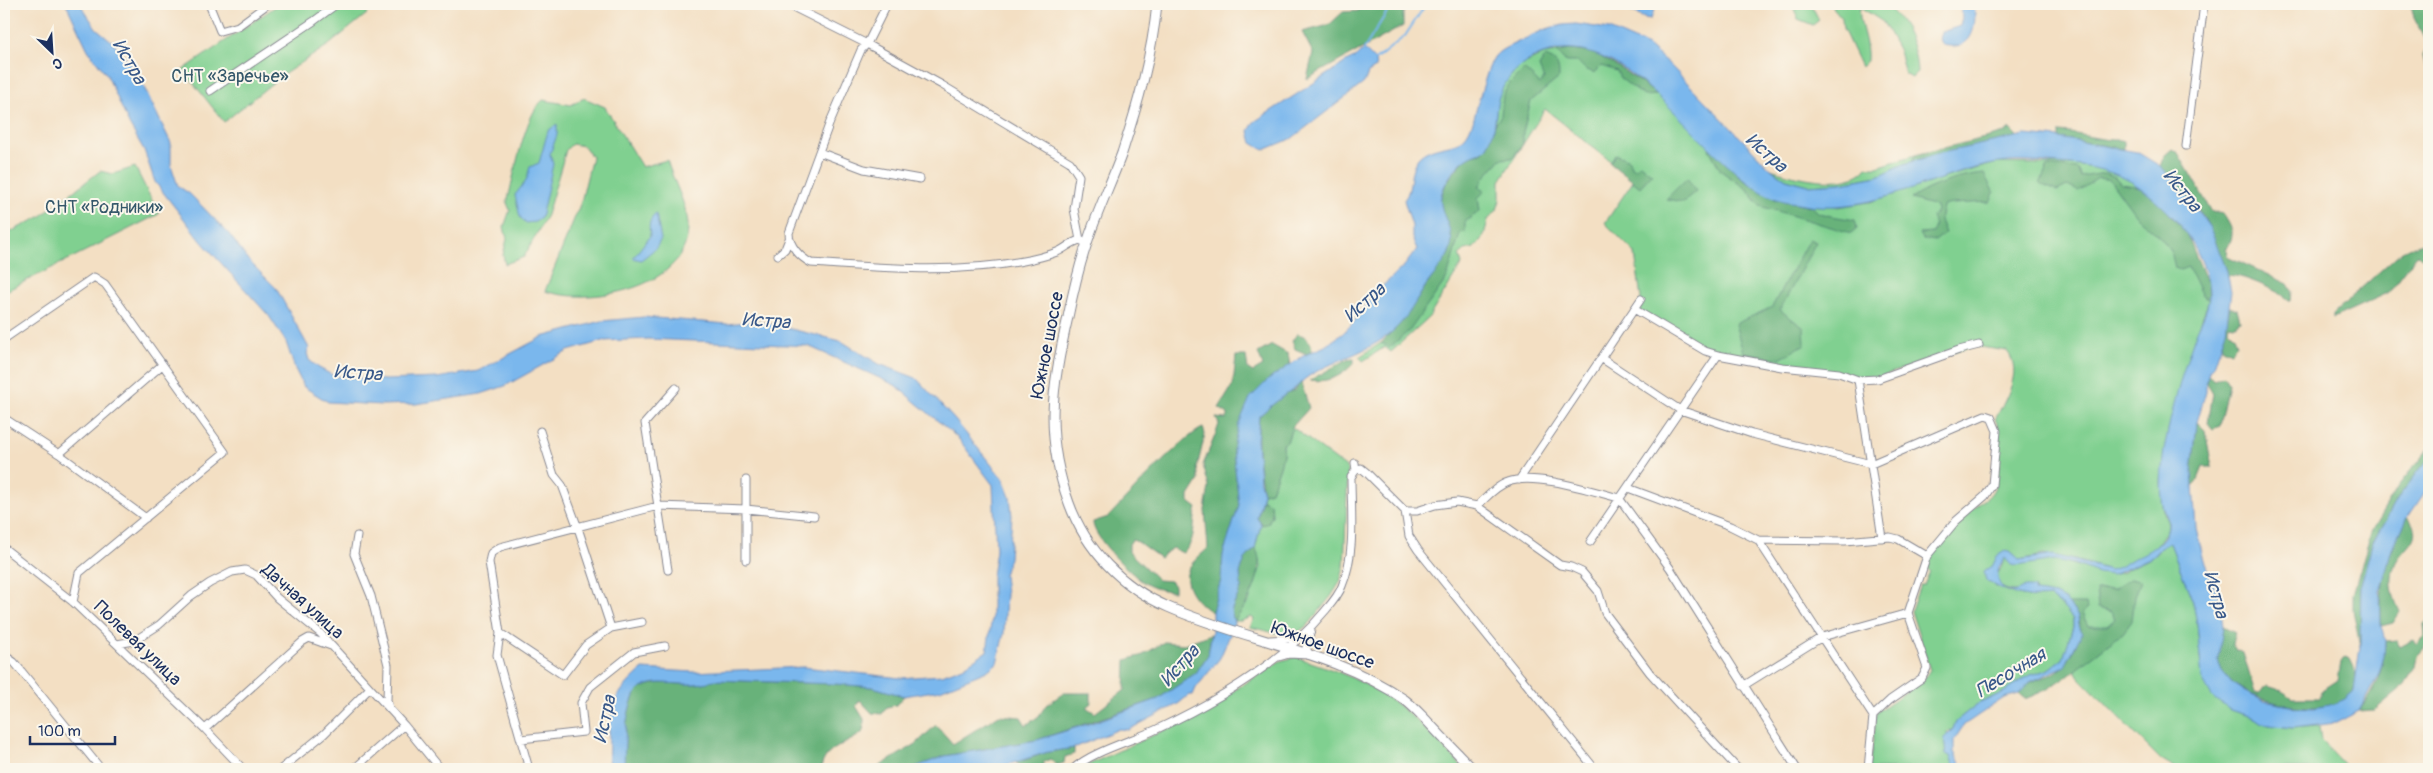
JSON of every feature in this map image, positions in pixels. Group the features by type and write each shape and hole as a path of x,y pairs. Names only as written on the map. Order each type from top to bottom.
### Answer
{"main road":[{"name":"Южное шоссе","path":"1157,4 1153,38 1137,106 1121,155 1083,241 1053,385 1052,429 1065,493 1080,530 1110,568 1143,595 1196,618 1309,655 1377,682 1408,702 1473,769"}],"street":[{"path":"209,4 220,32 238,26 268,4"},
{"path":"210,91 337,4"},
{"path":"787,4 867,44 942,85 1070,162 1079,176 1074,209 1083,241 1073,241 1057,252 1022,261 991,266 900,269 811,263 801,257 789,239"},
{"path":"778,256 785,249 792,224 819,152 861,50 867,44 887,4"},
{"path":"2186,146 2204,4"},
{"path":"819,152 864,169 920,179"},
{"path":"4,340 94,277 105,284 225,452 79,573 73,602"},
{"path":"1519,480 1641,299"},
{"path":"1634,309 1705,351 1782,367 1839,373 1858,380 1878,379 1959,350 1979,345"},
{"path":"1590,542 1718,355"},
{"path":"1601,358 1680,410 1752,434 1871,464 1986,416 1991,416 1997,431 1992,485 1985,496 1956,521 1927,556 1908,613 1927,660 1927,668 1922,678 1890,700 1873,716"},
{"path":"59,454 162,365"},
{"path":"1858,380 1882,538"},
{"path":"668,570 644,423 676,388"},
{"path":"4,418 59,454 146,518"},
{"path":"540,431 554,475 562,485 578,528 611,628"},
{"path":"1073,769 1098,755 1195,711 1303,637 1342,588 1348,569 1351,543 1351,477 1356,466 1362,468 1405,511 1409,536 1418,550 1595,769"},
{"path":"746,480 746,560"},
{"path":"1477,506 1500,486 1519,480 1547,481 1619,498 1670,568 1797,769"},
{"path":"1628,488 1730,526 1758,540 1845,541 1882,538 1898,539 1927,556"},
{"path":"1405,511 1417,511 1435,505 1457,502 1477,506 1560,565 1582,572 1598,591 1605,613 1650,673 1738,769"},
{"path":"528,769 497,655 500,633 489,562 491,553 500,547 658,506 746,509 814,516"},
{"path":"357,536 354,554 371,596 388,664 387,700 389,708"},
{"path":"1758,540 1873,716 1868,769"},
{"name":"Полевая улица","path":"4,548 73,602 205,729 243,769"},
{"name":"Дачная улица","path":"117,644 134,641 159,625 191,596 210,583 232,572 245,570 256,575 277,598 320,632 404,725 440,769"},
{"path":"1743,686 1822,638 1908,613"},
{"path":"500,633 562,676 586,645 611,628 642,622"},
{"path":"1262,639 1280,640 1296,637 1313,625"},
{"path":"1272,659 1289,654 1309,655 1306,647 1313,625"},
{"path":"205,729 302,642 310,638 332,646"},
{"path":"1262,639 1274,650 1272,659"},
{"path":"520,739 584,732 581,703 590,687 634,652 665,646"},
{"path":"4,655 14,662 101,769"},
{"path":"281,769 324,734 370,688"},
{"path":"354,769 404,725"}],"green space":[{"name":"СНТ «Заречье»","path":"279,4 379,4 330,44 280,77 224,122 183,70"},
{"path":"1364,4 1415,4 1403,12 1403,26 1307,79 1313,53 1302,32 1329,25 1343,12 1358,11"},
{"path":"1792,4 1811,4 1819,20 1813,25 1798,19"},
{"path":"1830,4 1883,4 1891,10 1898,17 1908,34 1912,44 1917,73 1912,78 1905,74 1899,51 1883,22 1860,7 1860,19 1867,53 1867,61 1861,67 1843,29 1842,18"},
{"path":"2411,4 2422,4 2429,13 2429,82 2423,56 2428,45 2414,18"},
{"path":"1569,50 1594,53 1651,88 1742,179 1838,207 1870,202 1943,178 1997,163 2072,165 2097,168 2116,174 2143,187 2209,300 2196,334 2168,430 2161,482 2164,512 2168,524 2167,530 2149,553 2135,558 2118,569 2110,570 2076,560 2043,555 2019,560 2010,552 1996,560 1986,581 2017,595 2041,598 2051,597 2073,619 2073,627 2063,659 2047,670 2030,675 2004,692 1976,705 1956,721 1953,729 1947,732 1950,756 1955,769 1869,769 1877,712 1923,680 1930,670 1911,611 1920,585 1924,585 1930,571 1925,568 1933,552 1951,529 1990,495 1997,482 1999,448 1998,424 1995,420 2008,395 2014,368 2012,359 2007,351 1974,346 1878,377 1861,378 1706,349 1637,309 1641,299 1635,253 1605,223 1634,180 1545,109 1500,181 1500,200 1497,210 1488,220 1484,236 1474,248 1465,250 1459,255 1462,264 1429,317 1391,352 1385,347 1363,361 1359,357 1381,343 1399,325 1452,238 1440,200 1495,125 1497,101 1504,83 1520,66 1544,54"},
{"path":"1569,50 1594,53 1620,68 1658,95 1644,96 1620,78 1617,71 1601,66 1595,73 1586,70 1578,62 1566,62 1557,52"},
{"path":"1545,57 1557,64 1559,78 1531,101 1523,132 1523,144 1512,158 1501,159 1484,178 1479,187 1485,191 1478,198 1480,211 1465,222 1465,232 1460,233 1447,278 1410,330 1390,347 1381,343 1399,325 1449,253 1440,200 1446,183 1470,155 1482,153 1487,147 1501,115 1503,95 1510,83 1524,69 1540,84 1544,79 1539,67"},
{"path":"584,98 605,107 642,167 667,160 686,212 688,229 683,250 671,266 653,279 632,288 609,294 564,295 545,291 581,202 592,157 584,146 572,144 566,150 547,215 524,257 505,264 503,255 507,239 504,227 510,210 507,203 520,147 536,108 543,100 571,105"},
{"path":"2010,129 2018,137 1913,161 1915,155 2005,133"},
{"path":"2059,132 2121,140 2124,141 2124,149 2059,138"},
{"path":"1710,147 1742,179 1775,199 1811,206 1819,213 1855,220 1857,228 1851,233 1760,206 1748,190 1721,171 1709,149"},
{"path":"2172,149 2178,153 2212,212 2223,214 2228,223 2232,235 2226,248 2227,256 2288,284 2292,291 2291,300 2249,280 2227,276 2227,271 2204,218 2187,194 2160,166 2164,156"},
{"path":"1615,154 1629,160 1631,167 1635,168 1640,164 1652,174 1640,187 1610,163"},
{"path":"1915,155 1913,161 1878,176 1841,183 1808,185 1786,179 1771,169 1821,180 1848,179 1859,174 1867,167 1877,167"},
{"path":"2048,166 2077,169 2081,177 2105,173 2115,177 2121,184 2143,187 2162,205 2186,233 2208,284 2209,300 2202,296 2188,267 2180,270 2175,268 2171,251 2161,238 2137,217 2110,180 2098,178 2078,191 2067,186 2057,191 2040,184"},
{"name":"СНТ «Родники»","path":"135,167 159,214 4,292 4,235 40,217 100,171 113,174"},
{"path":"1984,174 1994,193 1990,202 1943,206 1940,220 1945,233 1935,241 1922,239 1919,234 1932,233 1935,226 1932,217 1937,211 1936,206 1911,199 1927,189 1946,182"},
{"path":"1687,178 1696,191 1683,202 1666,199"},
{"path":"1809,239 1816,242 1780,310 1804,328 1805,344 1780,359 1743,352 1735,324 1772,307"},
{"path":"2429,240 2429,255 2422,257 2417,255 2388,293 2333,318 2333,314 2402,251"},
{"path":"2230,307 2237,309 2240,320 2234,325 2229,324 2228,329 2234,335 2237,344 2231,352 2222,348"},
{"path":"1297,334 1308,340 1312,351 1307,354 1295,349 1292,341"},
{"path":"1272,345 1288,354 1290,365 1268,380 1233,449 1239,505 1223,555 1221,580 1212,612 1192,594 1187,581 1189,568 1208,548 1205,510 1209,487 1203,465 1219,424 1216,418 1226,419 1228,417 1228,414 1219,408 1233,385 1236,356 1246,356 1248,369 1253,372 1263,366 1258,353"},
{"path":"1354,359 1354,363 1349,368 1335,378 1317,381 1310,380 1346,360"},
{"path":"2208,375 2214,380 2224,376 2229,384 2220,426 2213,429 2208,423 2213,393 2206,381"},
{"path":"1301,382 1309,408 1292,427 1287,442 1283,444 1281,462 1271,491 1263,493 1258,455 1259,416 1282,396 1295,390"},
{"path":"2197,422 2205,430 2212,467 2203,467 2197,482 2193,486 2192,471"},
{"path":"1292,427 1348,469 1344,567 1340,582 1309,624 1297,633 1275,633 1250,627 1254,619 1251,617 1241,621 1234,621 1249,601 1261,566 1255,548 1261,524 1268,523 1272,515 1271,504 1262,500 1263,493 1271,491 1281,462 1283,444 1287,442"},
{"path":"1203,428 1205,434 1197,468 1199,480 1189,496 1189,502 1197,508 1192,538 1187,548 1183,553 1172,548 1160,558 1138,542 1132,540 1129,544 1129,552 1158,580 1170,581 1174,586 1174,591 1158,589 1142,581 1124,566 1106,547 1099,537 1093,522 1108,517 1170,454 1194,433"},
{"path":"2429,448 2429,458 2400,495 2372,544 2361,584 2360,647 2353,610 2353,593 2372,530 2398,486"},
{"path":"1262,500 1271,504 1272,515 1268,523 1263,525 1257,518"},
{"path":"2408,517 2415,532 2414,538 2397,560 2392,579 2394,596 2400,612 2393,623 2381,626 2381,595 2386,569"},
{"path":"2170,543 2193,602 2197,623 2202,679 2230,710 2252,717 2262,724 2292,728 2319,726 2321,740 2345,766 2343,769 2176,769 2161,760 2079,677 2069,660 2078,636 2066,601 2055,595 2035,592 2036,589 2008,590 2003,588 1996,579 2005,558 2020,563 2057,560 2107,573 2121,573 2149,559 2164,545"},
{"path":"1255,548 1259,565 1255,586 1245,606 1234,621 1231,611 1241,588 1240,573 1245,559"},
{"path":"2131,578 2141,581 2135,596 2132,621 2123,633 2046,690 2025,699 2019,694 2027,684 2059,670 2073,653 2080,630 2080,622 2077,614 2068,604 2086,604 2087,609 2082,613 2088,626 2107,626 2115,619 2111,612 2098,608 2096,590 2114,589"},
{"path":"2429,618 2429,643 2417,656 2415,666 2405,685 2375,710 2359,711 2370,694 2381,670 2385,641 2397,640 2400,647 2413,640 2416,645 2425,636 2424,624"},
{"path":"2223,626 2235,632 2232,644 2236,650 2243,653 2255,693 2260,694 2267,685 2277,688 2293,698 2319,698 2321,691 2338,680 2341,662 2345,657 2350,659 2356,681 2349,696 2333,704 2310,707 2284,704 2258,697 2236,686 2222,671 2218,661"},
{"path":"1211,634 1208,655 1196,673 1158,699 1037,740 945,756 910,769 875,769 916,744 936,725 953,744 999,715 1021,717 1026,725 1039,716 1046,705 1064,693 1091,693 1091,703 1086,707 1095,713 1125,690 1126,660 1143,655 1164,642 1184,644"},
{"path":"1296,657 1346,675 1393,701 1465,769 1079,769 1191,718 1280,661"},
{"path":"714,680 873,687 904,696 896,705 887,707 882,714 872,713 860,700 856,706 864,719 863,732 832,751 823,762 821,769 624,769 628,713 634,696 639,690 656,683 694,684"},
{"path":"1074,748 1074,754 1065,757 1064,763 1057,765 1050,759 1043,763 1047,769 1030,769 1016,763 1048,752"}],"water":[{"path":"66,4 80,4 96,28 114,43 137,73 171,143 171,165 178,186 190,194 229,234 248,260 276,288 309,348 307,353 309,360 334,376 386,380 437,378 478,371 542,337 602,321 644,317 727,324 757,321 841,341 879,364 916,378 955,420 1003,479 1010,497 1012,516 1009,558 1004,575 1006,594 1004,633 997,663 987,671 940,690 904,696 873,687 836,684 714,680 694,684 652,684 636,693 628,713 624,769 608,769 611,713 621,692 643,669 693,672 804,667 900,678 942,675 963,667 987,651 992,617 992,576 996,550 993,485 958,438 895,385 808,346 648,339 603,341 568,351 505,386 481,394 416,404 382,405 328,402 304,387 295,369 286,342 269,316 202,242 155,182 144,150 129,124 107,75 88,50"},
{"path":"1615,4 1647,4 1654,10 1651,19 1644,18"},
{"path":"1961,4 1974,4 1975,21 1971,36 1961,45 1943,45 1940,39 1942,32 1960,26 1962,18"},
{"name":"Истра","path":"1576,24 1609,29 1648,46 1670,65 1771,169 1786,179 1808,185 1841,183 1878,176 1904,164 1941,153 2025,135 2059,138 2137,152 2160,166 2178,183 2210,228 2227,271 2231,292 2226,330 2214,366 2209,372 2206,381 2206,391 2197,422 2192,471 2196,528 2203,557 2219,599 2223,626 2218,661 2222,671 2233,684 2264,701 2296,707 2314,708 2334,704 2345,699 2354,691 2360,647 2361,584 2372,544 2400,495 2429,458 2429,486 2408,517 2392,549 2380,591 2381,626 2385,641 2384,656 2379,674 2359,711 2336,723 2292,728 2262,724 2252,717 2230,710 2212,697 2202,679 2197,623 2193,602 2170,543 2163,545 2152,557 2113,575 2098,573 2075,564 2054,560 2017,566 2011,565 2005,558 1998,574 2001,586 2011,592 2025,587 2034,587 2036,592 2055,595 2066,601 2078,616 2079,629 2082,633 2065,666 2030,682 2019,694 2004,698 1964,725 1954,740 1954,752 1962,767 1966,769 1955,769 1950,756 1946,754 1944,738 1953,729 1956,721 1976,705 2004,692 2030,675 2047,670 2063,659 2073,627 2073,619 2051,597 2041,598 2017,595 1986,581 1984,571 1993,565 1997,556 2005,551 2010,552 2019,560 2053,555 2110,570 2148,551 2159,543 2166,533 2168,522 2161,486 2164,450 2182,376 2209,300 2208,284 2201,260 2189,238 2174,218 2141,188 2117,175 2075,165 2025,162 1993,164 1968,170 1872,201 1847,205 1823,206 1788,202 1774,198 1747,182 1665,103 1636,78 1607,59 1576,50 1543,54 1519,67 1507,80 1499,96 1493,131 1488,145 1482,151 1460,164 1448,179 1441,196 1441,203 1451,236 1450,250 1408,315 1380,341 1304,379 1259,416 1257,440 1260,482 1263,493 1257,518 1261,524 1255,548 1245,559 1240,573 1241,588 1231,611 1234,623 1230,635 1220,658 1196,688 1193,695 1189,695 1178,704 1128,730 1119,729 1074,748 1048,752 994,769 910,769 945,756 1037,740 1094,722 1158,699 1196,673 1208,655 1212,631 1212,612 1221,580 1223,555 1239,505 1233,449 1238,426 1250,398 1268,380 1303,356 1325,346 1342,334 1353,323 1374,294 1405,265 1417,249 1412,238 1412,226 1404,200 1409,190 1415,162 1424,153 1460,141 1467,135 1495,56 1500,51 1546,29"},
{"path":"1364,49 1375,60 1376,68 1368,73 1364,83 1291,139 1264,150 1252,143 1249,131 1254,122 1356,57"},
{"path":"557,124 557,135 550,154 553,164 541,218 535,222 525,223 520,217 515,195 526,181 530,167 539,163 548,131"},
{"path":"656,214 661,239 656,248 641,260 633,258 650,236 650,221"}],"waterway":[{"path":"1364,49 1392,4"},
{"path":"1375,60 1405,36 1426,4"}],"water label":[{"name":"Песочная","path":"2010,672"}]}
